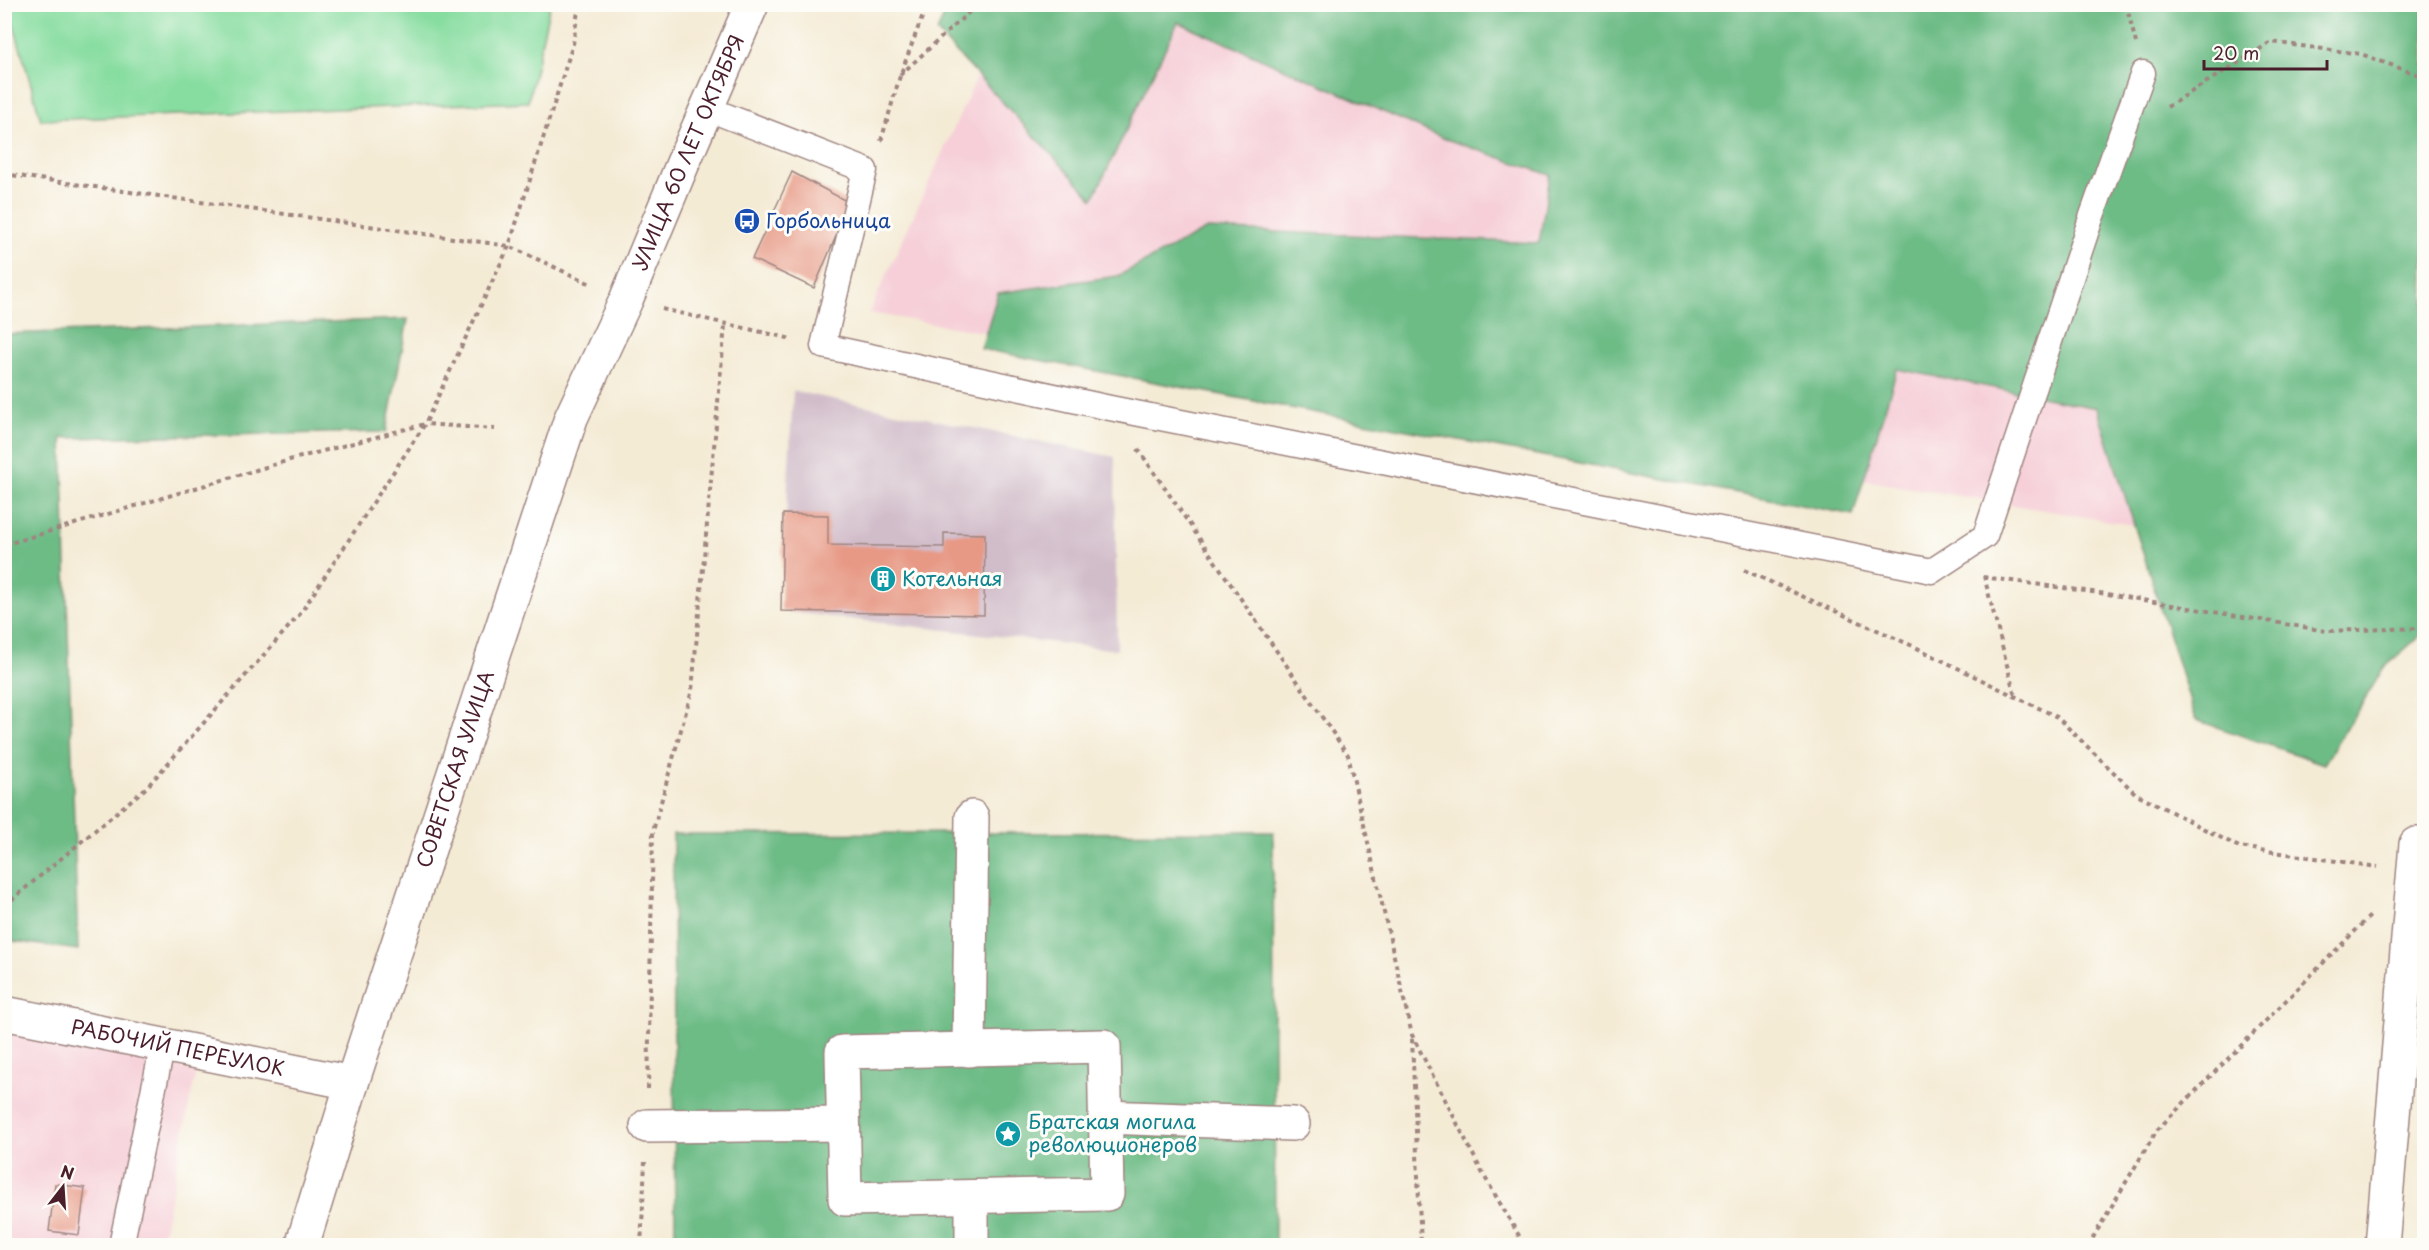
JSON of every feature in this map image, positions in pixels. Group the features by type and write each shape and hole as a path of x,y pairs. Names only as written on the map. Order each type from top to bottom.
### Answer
{"street":[{"name":"УЛИЦА 60 ЛЕТ ОКТЯБРЯ","path":"626,300 752,4"},
{"name":"СОВЕТСКАЯ УЛИЦА","path":"302,1245 352,1083 571,418 626,300"},
{"path":"969,1050 972,817"},
{"path":"2382,1245 2419,858"},
{"name":"РАБОЧИЙ ПЕРЕУЛОК","path":"4,1013 352,1083"},
{"path":"1104,1046 1107,1194 845,1199 842,1052 969,1050 1104,1046"},
{"path":"1105,1117 1293,1124"},
{"path":"647,1126 843,1124"},
{"path":"972,1197 972,1245"}],"lane":[{"path":"706,108 865,170 823,346 1110,408 1932,571 1985,536 2090,221 2143,73"},
{"path":"121,1245 163,1044"}],"path":[{"path":"4,906 147,787 300,614 425,424 509,246 573,44 579,4"},
{"path":"900,76 978,4"},
{"path":"2122,132 2197,90 2271,42 2361,54 2424,77"},
{"path":"4,174 509,246 626,300 725,325 823,346"},
{"path":"641,1245 647,1126 653,831 692,690 725,325"},
{"path":"1110,408 1348,755 1412,1035 1421,1245"},
{"path":"4,545 293,459 425,424 495,429"},
{"path":"1985,536 1984,578 2015,697"},
{"path":"1735,566 1915,648 2057,717 2134,793 2239,847 2419,858"},
{"path":"1932,571 2108,594 2326,631 2424,628"},
{"path":"2088,1245 2157,1130 2373,914"},
{"path":"1412,1035 1483,1174 1525,1245"}],"shaded area":[{"path":"1010,5 2424,5 2424,574 869,313"},
{"path":"793,391 1115,457 1117,650 781,611"},
{"path":"5,1030 196,1071 161,1245 5,1246"}],"green space":[{"path":"8,4 550,5 528,102 41,120"},
{"path":"949,4 2424,5 2424,632 2384,668 2324,764 2196,720 2097,408 1897,369 1853,515 981,349 998,293 1118,276 1207,229 1539,243 1550,175 1443,138 1178,22 1093,199 937,32"},
{"path":"408,319 386,432 62,438 78,950 5,940 5,334"},
{"path":"1273,832 1275,1245 675,1245 673,834"}],"building":[{"path":"792,172 850,203 814,288 752,259"},
{"name":"Котельная","path":"783,514 828,515 828,545 944,547 944,533 985,534 984,615 781,611"},
{"path":"55,1184 85,1188 79,1235 49,1231"}],"place":[{"name":"Горбольница","path":"747,221"},
{"name":"Котельная","path":"883,579"},
{"name":"Братская могила революционеров","path":"1008,1134"}]}
